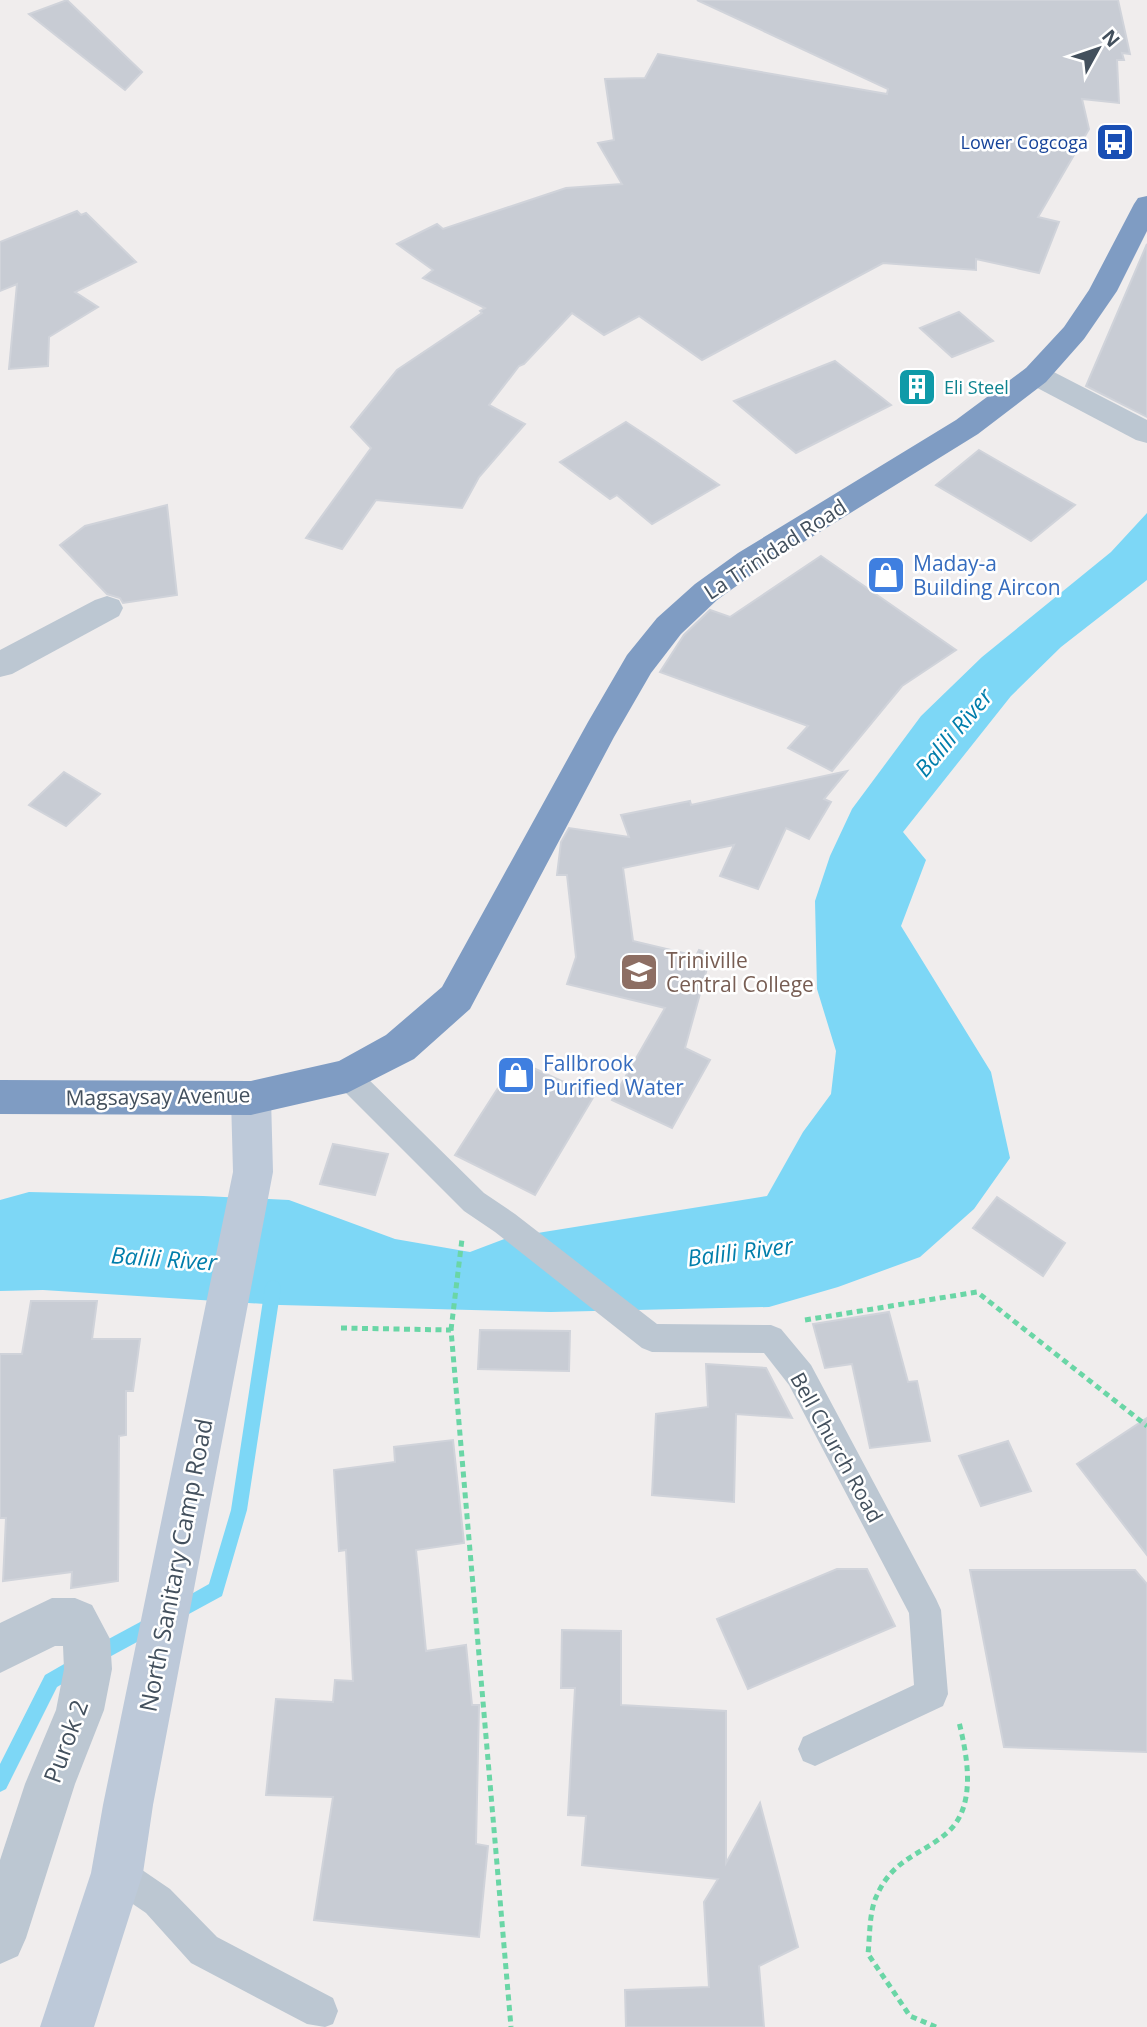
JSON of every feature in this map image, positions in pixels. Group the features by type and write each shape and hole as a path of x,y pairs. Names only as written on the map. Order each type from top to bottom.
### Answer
{"highway":[{"name":"La Trinidad Road","path":"456,998 600,731 639,664 669,626 706,592 749,561 967,427 1036,375 1074,333 1102,291 1147,204"},
{"name":"Magsaysay Avenue","path":"0,1097 251,1098 346,1076 400,1047 456,998"}],"street":[{"path":"1036,375 1147,433"},
{"path":"0,665 107,608"},
{"name":"North Sanitary Camp Road","path":"67,2027 117,1873 128,1805 250,1191 253,1172 251,1098"},
{"name":"Purok 2","path":"0,1649 52,1622 75,1622 86,1639 88,1669 80,1710 50,1784 0,1938"}],"lane":[{"name":"Bell Church Road","path":"346,1076 474,1202 505,1223 652,1338 771,1339 800,1375 925,1610 931,1694"},
{"path":"815,1749 931,1694"},
{"path":"117,1873 158,1901 204,1950 320,2011"}],"path":[{"path":"459,1248 455,1313 451,1330 511,2027"},
{"path":"794,1322 978,1292 1147,1426"},
{"path":"341,1328 451,1330"},
{"path":"931,1694 959,1722 968,1762 966,1800 950,1830 899,1863 876,1896 868,1954 911,2016 936,2027"}],"water":[{"name":"Balili River","path":"1147,513 1147,580 1061,647 1011,696 903,832 926,860 901,926 991,1072 1010,1158 974,1209 920,1257 838,1287 769,1307 551,1312 280,1305 43,1290 0,1291 0,1200 29,1192 289,1200 395,1239 470,1252 507,1238 767,1196 803,1132 831,1094 836,1051 817,989 815,901 830,856 852,809 921,716 982,657 1111,552"}],"building":[{"path":"67,0 142,72 125,90 29,14"},
{"path":"697,0 1118,0 1130,54 1122,53 1124,60 1117,60 1119,103 1082,99 1089,129 1038,217 1059,222 1039,273 976,259 976,270 883,263 702,360 639,316 604,335 572,313 524,364 519,366 489,405 525,424 479,477 462,508 376,500 342,549 306,538 371,448 351,427 397,370 482,313 480,311 485,308 423,278 433,270 397,244 437,224 443,229 566,188 622,184 598,143 614,140 605,79 645,78 658,54 887,94 888,89"},
{"path":"77,211 81,215 86,213 136,262 75,292 98,307 49,337 48,366 9,369 17,284 0,291 0,242"},
{"path":"1147,244 1147,417 1086,386"},
{"path":"959,312 993,341 952,357 920,328"},
{"path":"835,361 891,405 796,453 734,401"},
{"path":"626,422 719,485 652,524 617,495 610,499 560,462"},
{"path":"979,450 1075,505 1031,541 936,485"},
{"path":"167,505 177,595 123,603 120,598 107,594 60,545 85,526"},
{"path":"821,556 956,650 902,686 832,771 788,748 808,726 660,672 684,635 710,610 730,617"},
{"path":"847,771 824,799 831,802 809,839 786,828 758,889 720,876 734,845 623,868 633,941 696,956 699,950 711,954 685,1048 710,1060 672,1128 612,1100 665,1008 567,984 576,957 567,875 557,875 561,842 569,828 629,837 621,815 690,801 691,805"},
{"path":"64,772 100,794 66,826 29,805"},
{"path":"516,1060 594,1096 535,1195 455,1155"},
{"path":"333,1144 388,1154 375,1195 320,1184"},
{"path":"997,1197 1065,1243 1043,1276 973,1228"},
{"path":"31,1301 97,1301 92,1339 140,1339 133,1391 126,1391 126,1435 119,1436 118,1581 71,1588 72,1572 3,1581 6,1518 0,1518 0,1354 22,1354"},
{"path":"889,1312 908,1382 917,1381 930,1441 870,1448 852,1364 825,1368 813,1324"},
{"path":"480,1330 570,1331 569,1371 478,1369"},
{"path":"706,1364 766,1368 792,1418 736,1414 734,1502 652,1495 656,1414 708,1407"},
{"path":"1147,1418 1147,1555 1077,1464"},
{"path":"453,1440 464,1543 416,1550 426,1651 466,1645 472,1705 479,1705 476,1844 488,1846 479,1937 314,1920 333,1797 266,1795 276,1699 333,1702 335,1680 353,1681 346,1550 339,1551 334,1470 395,1462 394,1447"},
{"path":"1008,1441 1031,1491 981,1506 959,1456"},
{"path":"837,1569 867,1569 895,1626 748,1689 717,1619"},
{"path":"970,1570 1135,1570 1147,1584 1147,1752 1004,1747"},
{"path":"562,1630 621,1631 621,1705 726,1711 726,1863 760,1803 798,1947 759,1966 764,2027 626,2027 625,1990 709,1987 704,1902 718,1879 582,1865 586,1816 568,1815 575,1688 561,1688"}],"waterway":[{"path":"176,1612 216,1590 239,1510 273,1287"},
{"path":"96,1655 155,1623"},
{"path":"0,1783 51,1681 78,1665"}],"place":[{"name":"Lower Cogcoga","path":"1115,142"},
{"name":"Eli Steel","path":"917,387"},
{"name":"Maday-a Building Aircon","path":"886,575"},
{"name":"Triniville Central College","path":"639,972"},
{"name":"Fallbrook Purified Water","path":"516,1075"}]}
